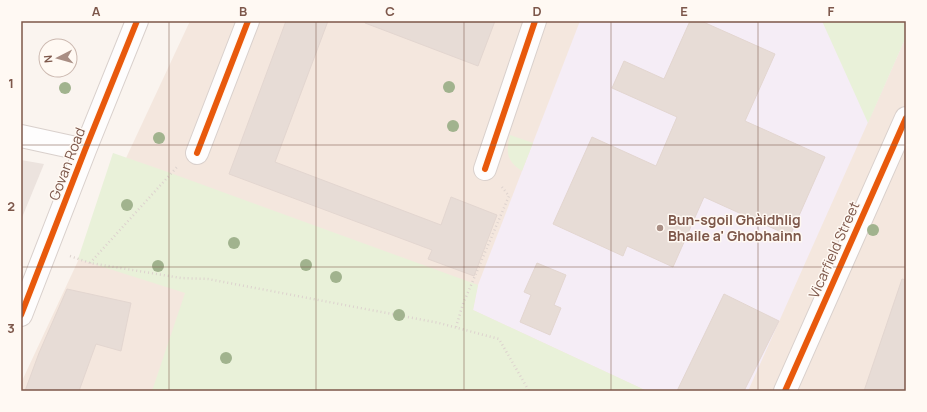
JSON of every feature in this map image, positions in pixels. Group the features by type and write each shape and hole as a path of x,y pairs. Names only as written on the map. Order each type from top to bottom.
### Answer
{"street":[{"name":"Govan Road","path":"21,315 137,21"},
{"path":"197,153 248,21"},
{"path":"486,169 535,21"},
{"name":"Vicarfield Street","path":"785,391 906,118"},
{"path":"21,136 85,150"}],"path":[{"path":"90,263 175,168 197,153"},
{"path":"456,327 464,304 509,196 486,169"},
{"path":"48,249 90,263 181,278 208,280 431,321 499,339 529,391"}],"shaded area":[{"path":"190,21 906,21 906,391 21,391 21,383"},
{"name":"Bun-sgoil Ghàidhlig Bhaile a' Ghobhainn","path":"580,21 906,21 906,37 748,391 647,391 473,310 478,285"},
{"path":"21,160 44,164 21,220"}],"green space":[{"path":"822,21 906,21 906,37 868,123"},
{"path":"510,135 533,143 522,171 513,164 508,156"},
{"path":"113,153 478,285 473,310 647,391 152,391 185,293 78,259"}],"building":[{"path":"286,21 328,21 275,162 441,225 451,197 497,215 474,276 428,259 432,250 229,174"},
{"path":"365,21 495,21 478,66 365,23"},
{"path":"690,21 701,21 775,54 745,121 825,157 790,236 704,197 673,267 627,246 623,256 553,224 592,137 656,166 677,117 612,88 624,61 664,79"},
{"path":"537,263 566,275 554,305 561,308 550,335 520,322 531,295 524,292"},
{"path":"902,279 906,280 906,391 864,391"},
{"path":"67,289 131,303 121,351 96,344 79,391 25,391 39,353"},
{"path":"724,294 779,321 744,391 677,391"}],"cycle path":[{"path":"21,315 137,21"},
{"path":"197,153 248,21"},
{"path":"485,169 535,21"},
{"path":"785,391 906,118"}],"place":[{"name":"Bun-sgoil Ghàidhlig Bhaile a' Ghobhainn","path":"660,228"}]}
